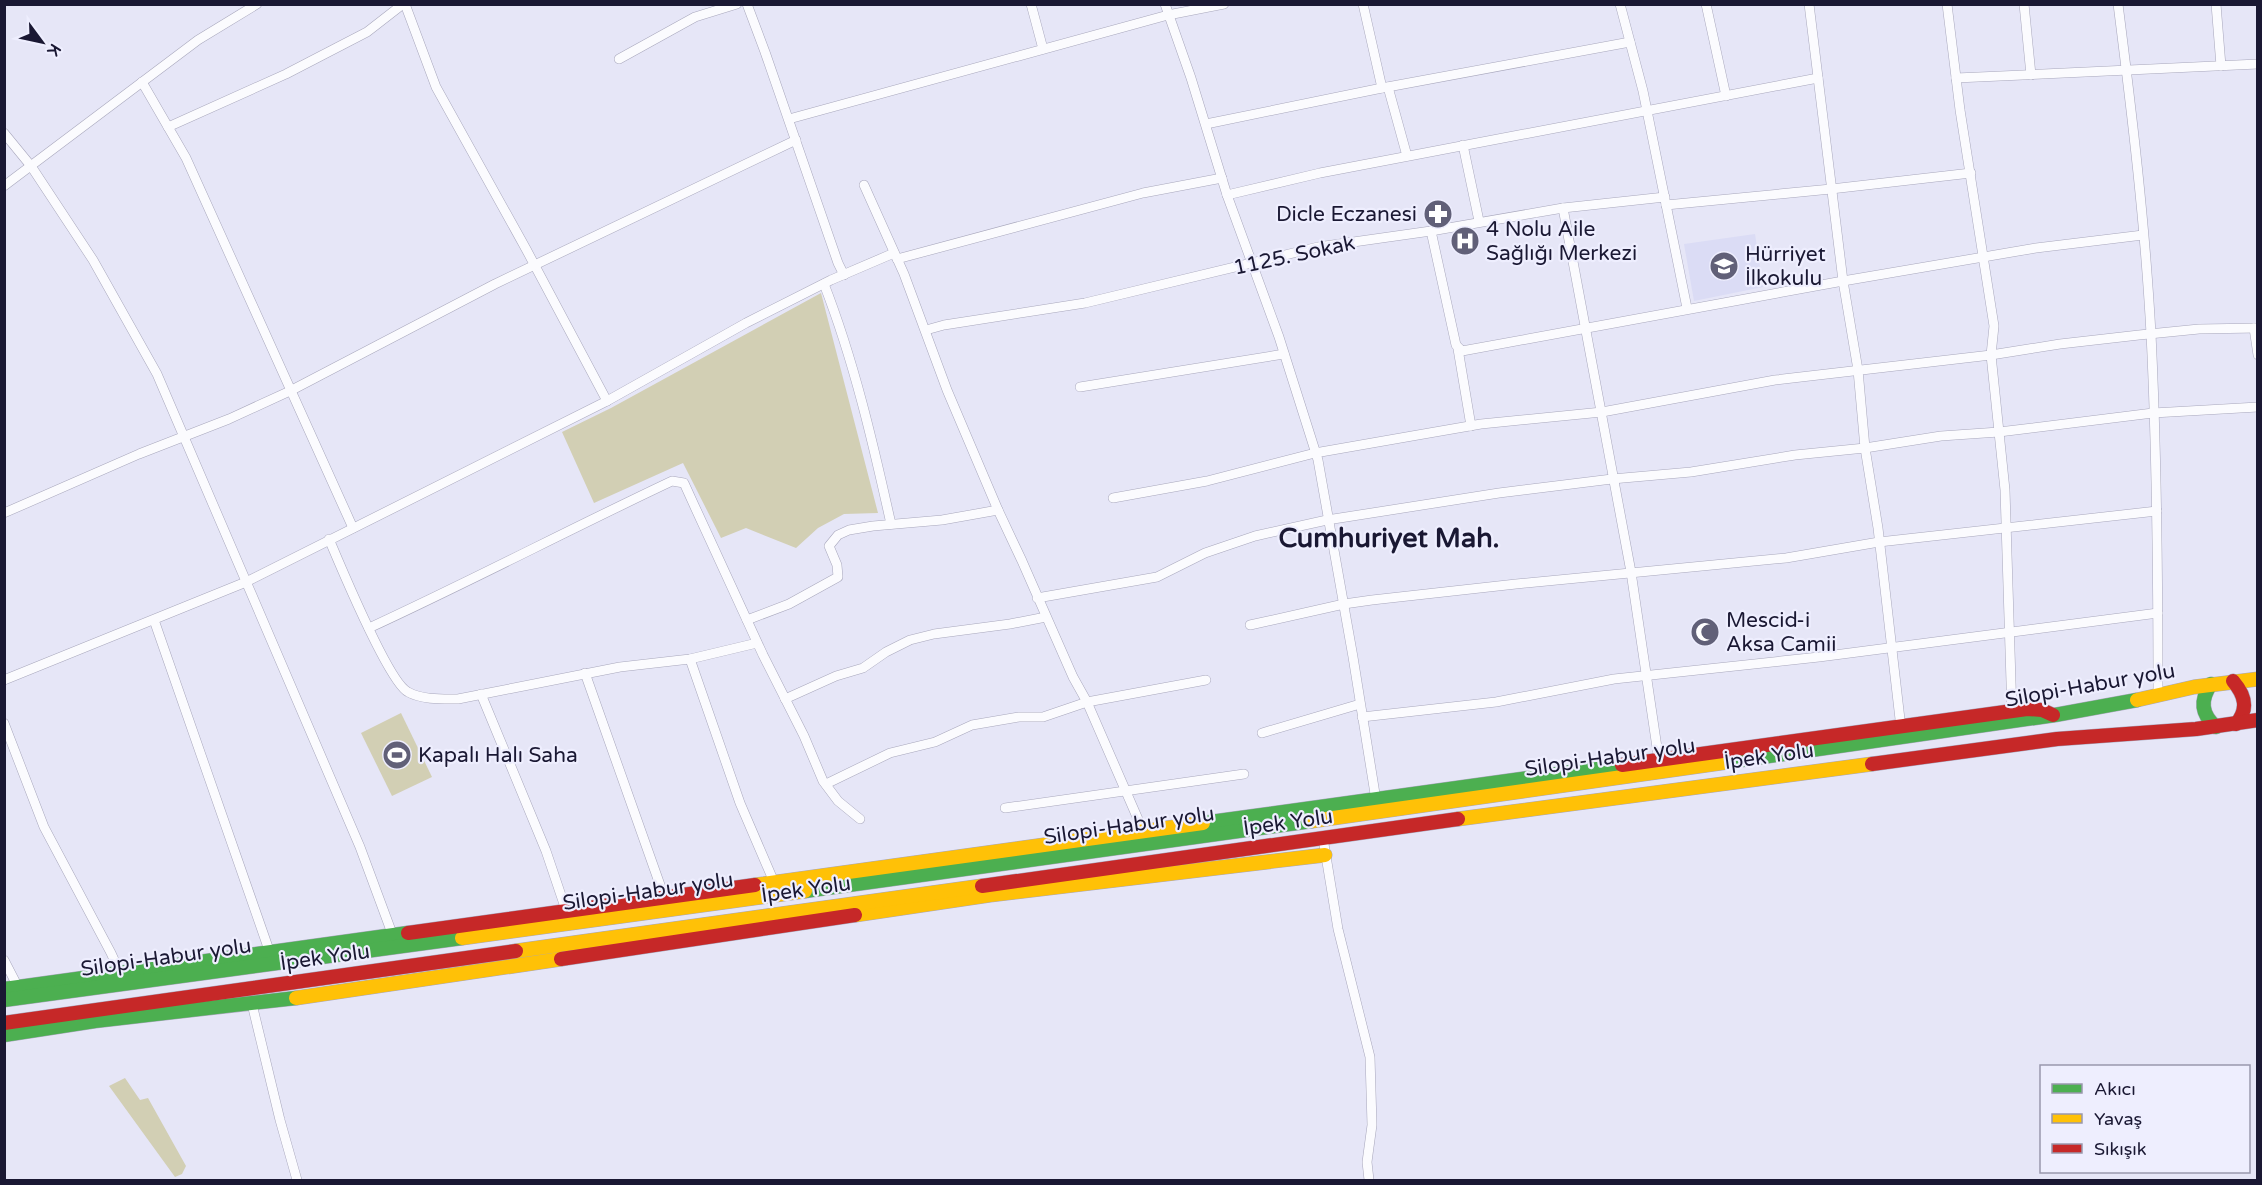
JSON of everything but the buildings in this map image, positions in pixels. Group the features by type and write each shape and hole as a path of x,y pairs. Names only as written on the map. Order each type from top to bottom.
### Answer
{"main road":[{"name":"Silopi-Habur yolu","path":"4,1000 1084,853 2012,717 2055,716 2211,684 2258,679"},
{"path":"2233,681 2246,700 2244,714 2236,724"},
{"path":"2211,684 2204,695 2202,707 2206,718 2216,727"},
{"path":"11,988 1901,728 2012,717"},
{"name":"İpek Yolu","path":"4,1023 1323,838 2057,739 2216,727 2258,720"},
{"path":"1512,792 1515,812"},
{"path":"4,1035 95,1021 252,1004 990,895 1325,855"}],"street":[{"path":"4,186 198,40 257,4"},
{"path":"168,127 286,74 367,32 404,4 436,87 607,401"},
{"path":"619,58 695,17 737,4"},
{"path":"747,4 844,275"},
{"path":"1031,4 1043,49"},
{"path":"1165,4 1206,124 1227,195 1284,354 1316,453 1344,604 1376,800"},
{"path":"789,119 1168,15 1224,4"},
{"path":"1363,4 1385,87 1407,156"},
{"path":"1620,4 1647,112 1687,308"},
{"path":"1706,4 1726,96"},
{"path":"1809,4 1844,281 1858,370 1865,448 1879,542 1901,728"},
{"path":"1947,4 1994,326 1991,356 2005,490 2012,717"},
{"path":"2024,4 2031,75"},
{"path":"2118,4 2137,148 2151,333 2157,511 2158,696"},
{"path":"2216,4 2221,66"},
{"path":"1206,124 1385,87 1630,42"},
{"path":"1956,78 2258,64"},
{"path":"1227,195 1320,173 1818,78"},
{"path":"142,82 186,158 353,528"},
{"path":"4,133 31,166 93,260 157,374 360,847 393,936"},
{"path":"4,513 290,391 495,285 796,140"},
{"path":"1463,145 1479,221"},
{"name":"1125. Sokak","path":"926,330 944,325 1085,303 1318,247 1431,231 1563,208 1832,189 1971,173"},
{"path":"4,680 246,582 607,401 746,323 844,275 896,256 1143,193 1222,178"},
{"path":"864,185 896,256 947,390 998,510 1072,677 1087,702 1144,833"},
{"path":"1563,208 1631,572 1659,761"},
{"path":"1431,231 1458,349 1472,426"},
{"path":"1458,349 1470,350 1687,308 1984,257 2144,235"},
{"path":"825,284 839,321 873,439 891,524"},
{"path":"1113,498 1208,481 1316,453 1472,426 1602,412 1775,380 1991,356 2060,344 2151,333 2256,328 2258,355"},
{"path":"1080,387 1284,354"},
{"path":"1037,598 1157,577 1205,553 1255,536 1327,520 1499,493 1691,472 1795,455 1865,448 1941,436 1999,432 2153,413 2258,407"},
{"path":"369,628 459,586 600,514 672,481 684,483 757,643 826,784 838,801 860,819"},
{"path":"747,620 789,604 838,577 837,565 829,546 838,535 849,530 942,520 998,510"},
{"path":"1250,625 1344,604 1631,572 1786,558 1879,542 2157,511"},
{"path":"329,539 390,671 407,692 439,699 458,699 585,673 690,659 757,643"},
{"path":"1362,717 1496,702 1614,679 1819,657 2158,613"},
{"path":"785,699 837,676 863,668 886,652 910,640 934,634 1000,626 1046,617"},
{"path":"153,620 270,953"},
{"path":"690,659 740,803 774,882"},
{"path":"585,673 665,899"},
{"path":"826,784 890,753 935,742 972,725 1019,717 1043,717 1087,702 1206,680"},
{"path":"481,694 546,851 567,913"},
{"path":"1262,733 1360,704"},
{"path":"4,723 44,827 120,974"},
{"path":"1005,808 1244,774"},
{"path":"1323,838 1338,929 1370,1057 1372,1125 1367,1162 1369,1180"},
{"path":"4,960 11,988"},
{"path":"252,1004 297,1180"}],"shaded area":[{"name":"Hürriyet İlkokulu","path":"1755,234 1763,287 1694,301 1684,244"},
{"path":"821,293 878,513 844,514 818,528 796,548 746,528 721,538 683,463 594,503 562,432 611,408"},
{"name":"Kapalı Halı Saha","path":"401,713 432,777 392,796 361,733"},
{"path":"125,1078 140,1100 148,1098 186,1166 182,1174 175,1177 109,1086"}],"traffic: fast":[{"path":"2211,684 2205,696 2204,707 2207,717 2216,727"},
{"path":"1728,762 2055,715 2137,700"},
{"path":"1203,823 1622,765"},
{"path":"805,891 1312,821"},
{"path":"4,989 408,933"},
{"path":"4,1000 462,938"},
{"path":"4,1035 95,1021 296,998"}],"traffic: slow":[{"path":"2137,700 2194,687 2258,679"},
{"path":"1312,821 1728,762"},
{"path":"1458,819 1872,764"},
{"path":"755,885 1203,823"},
{"path":"855,915 990,895 1325,855"},
{"path":"516,951 982,886"},
{"path":"462,938 805,891"},
{"path":"296,998 561,959"}],"traffic: jam":[{"path":"2233,681 2244,702 2243,713 2236,724"},
{"path":"1622,765 2027,709 2042,710 2053,715"},
{"path":"1872,764 2057,739 2196,729 2258,720"},
{"path":"982,886 1458,819"},
{"path":"408,933 755,885"},
{"path":"561,959 855,915"},
{"path":"4,1023 516,951"}],"place":[{"name":"Dicle Eczanesi","path":"1438,214"},
{"name":"4 Nolu Aile Sağlığı Merkezi","path":"1465,241"},
{"name":"Hürriyet İlkokulu","path":"1724,266"},
{"name":"Mescid-i Aksa Camii","path":"1705,632"},
{"name":"Kapalı Halı Saha","path":"397,755"}],"district":[{"name":"Cumhuriyet Mah.","path":"1389,538"}]}
